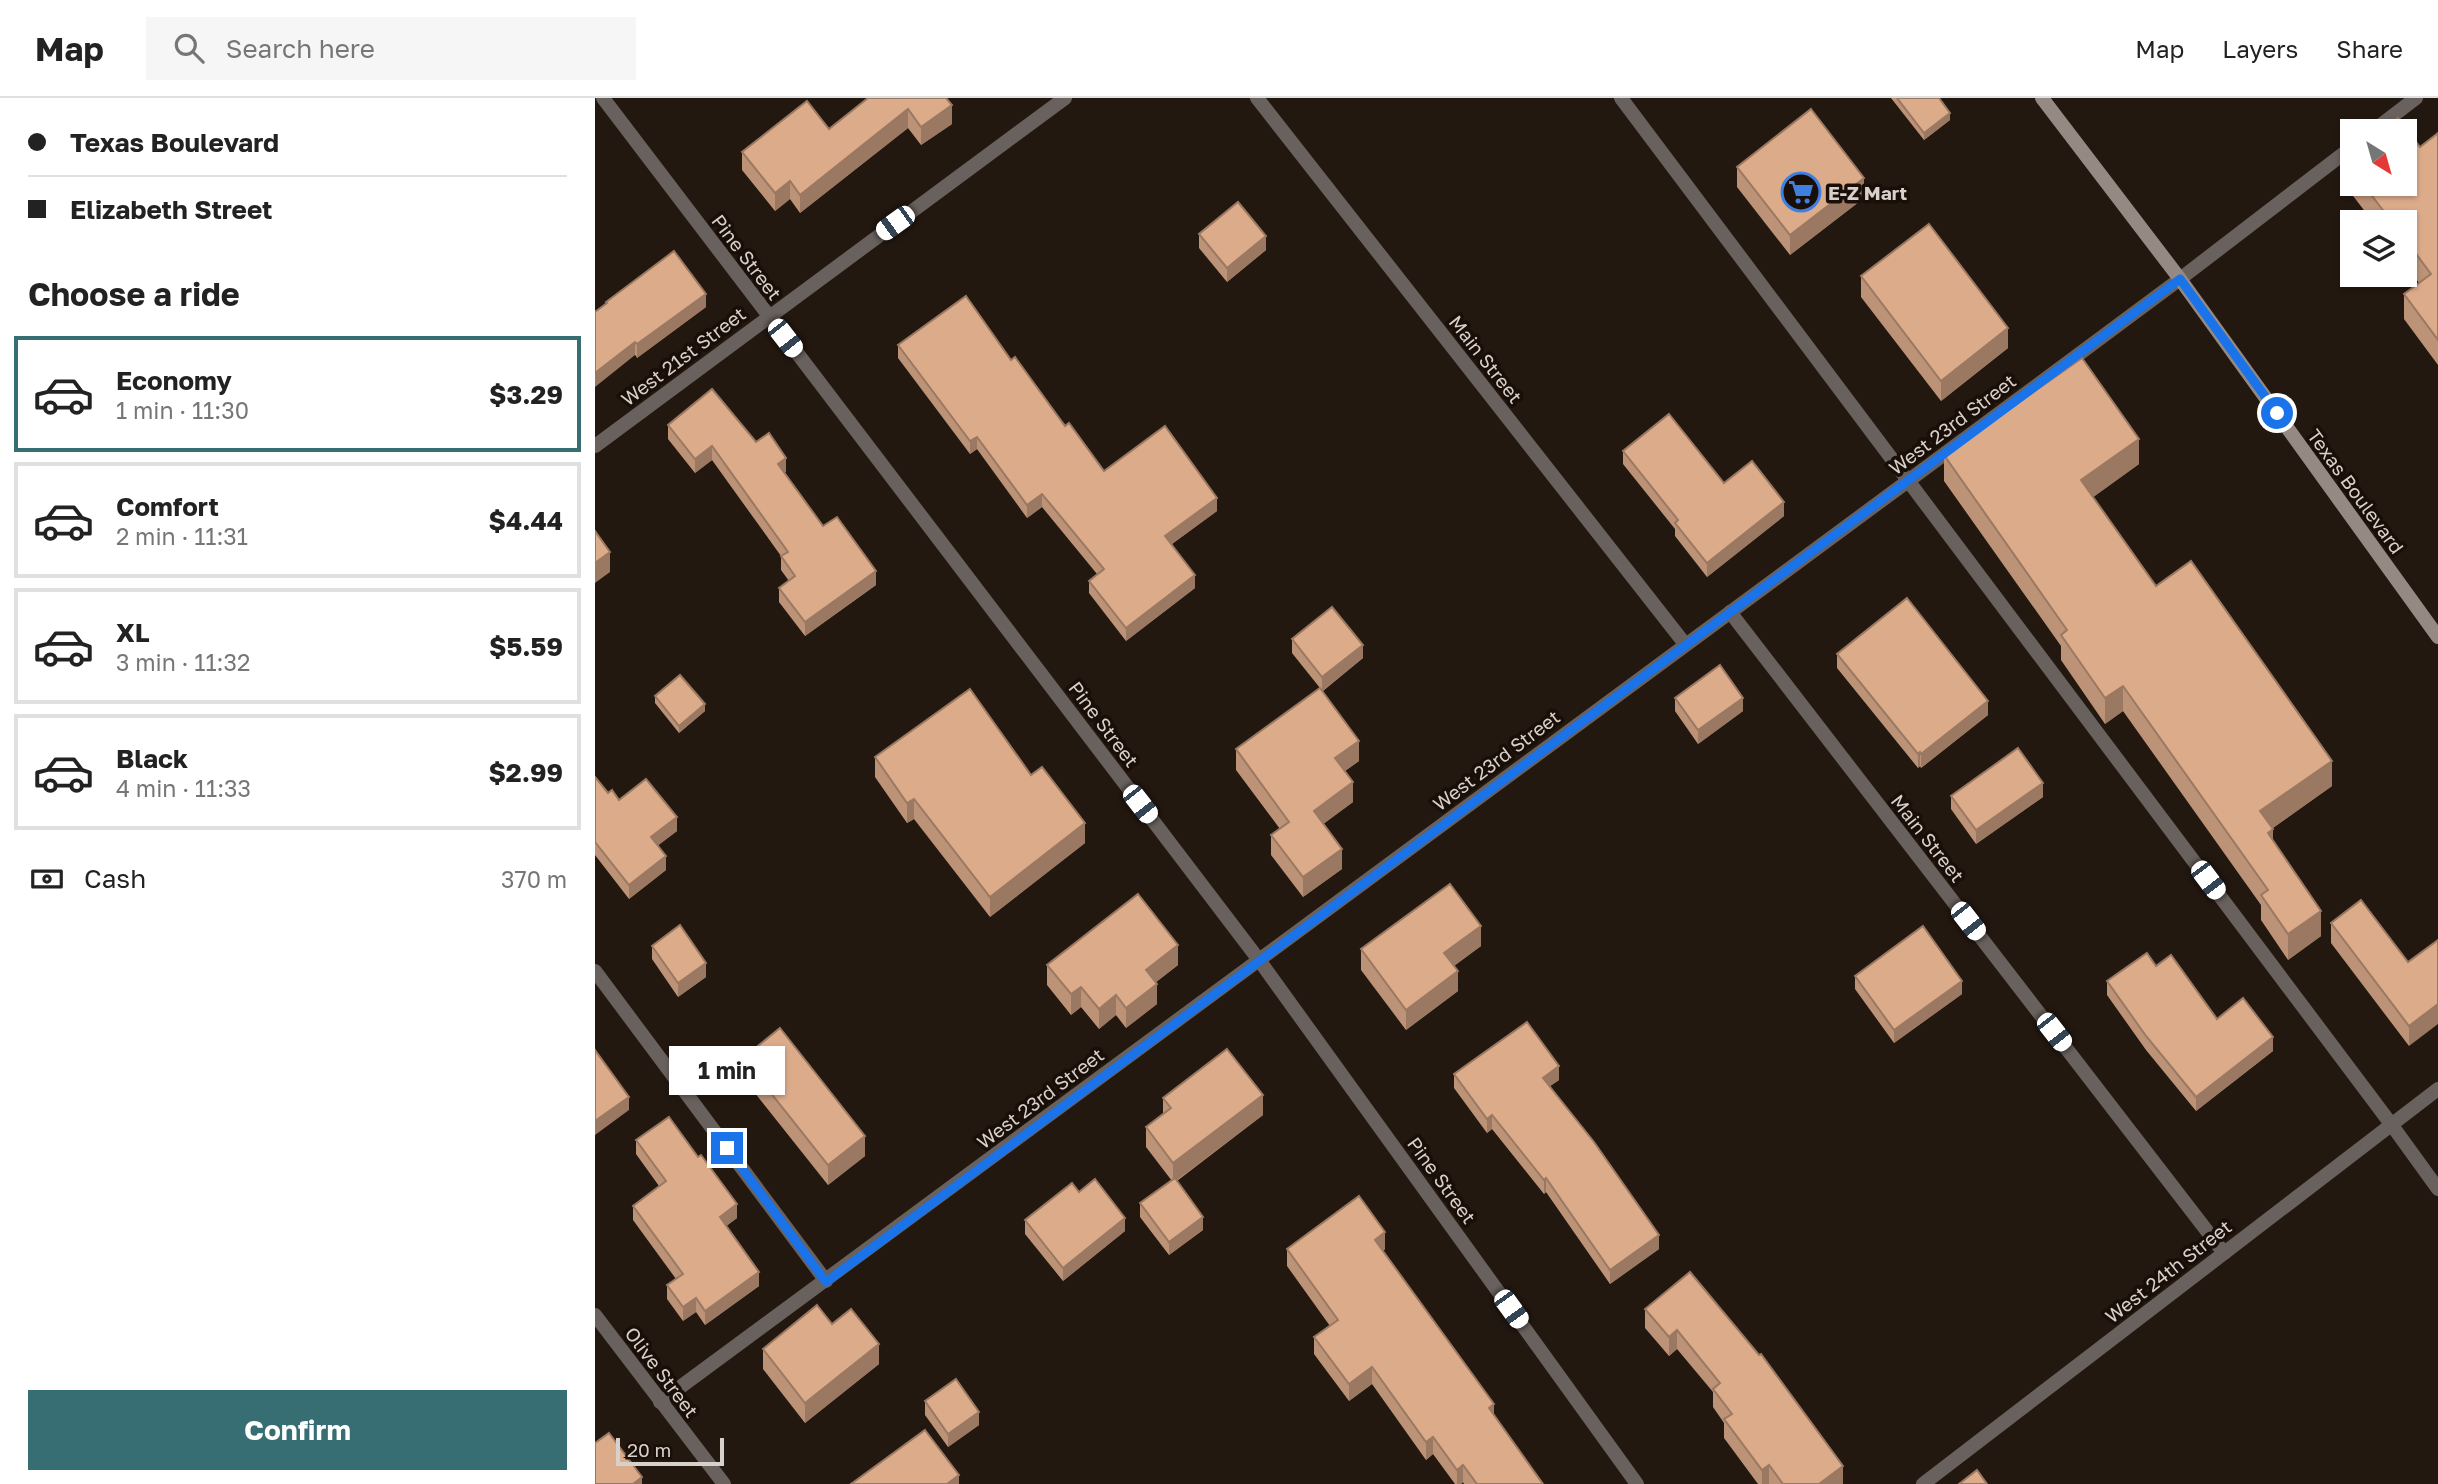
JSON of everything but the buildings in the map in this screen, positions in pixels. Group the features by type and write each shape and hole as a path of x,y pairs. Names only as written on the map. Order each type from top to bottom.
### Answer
{"main road":[{"name":"Texas Boulevard","path":"2042,98 2180,279 2438,637"}],"street":[{"name":"Pine Street","path":"603,98 1259,960 1637,1484"},
{"name":"West 21st Street","path":"595,446 1065,98"},
{"name":"Main Street","path":"1257,98 1685,644"},
{"path":"1621,98 2438,1189"},
{"path":"2389,119 2416,98"},
{"name":"West 23rd Street","path":"660,1402 1908,481 2340,156"},
{"name":"Main Street","path":"1730,612 2224,1253"},
{"path":"595,971 826,1282"},
{"name":"West 24th Street","path":"1923,1484 2438,1089"},
{"name":"Olive Street","path":"595,1315 725,1484"}],"place":[{"name":"E-Z Mart","path":"1801,192"}],"route":[{"path":"727,1148 826,1282 2180,279 2277,413"}]}
